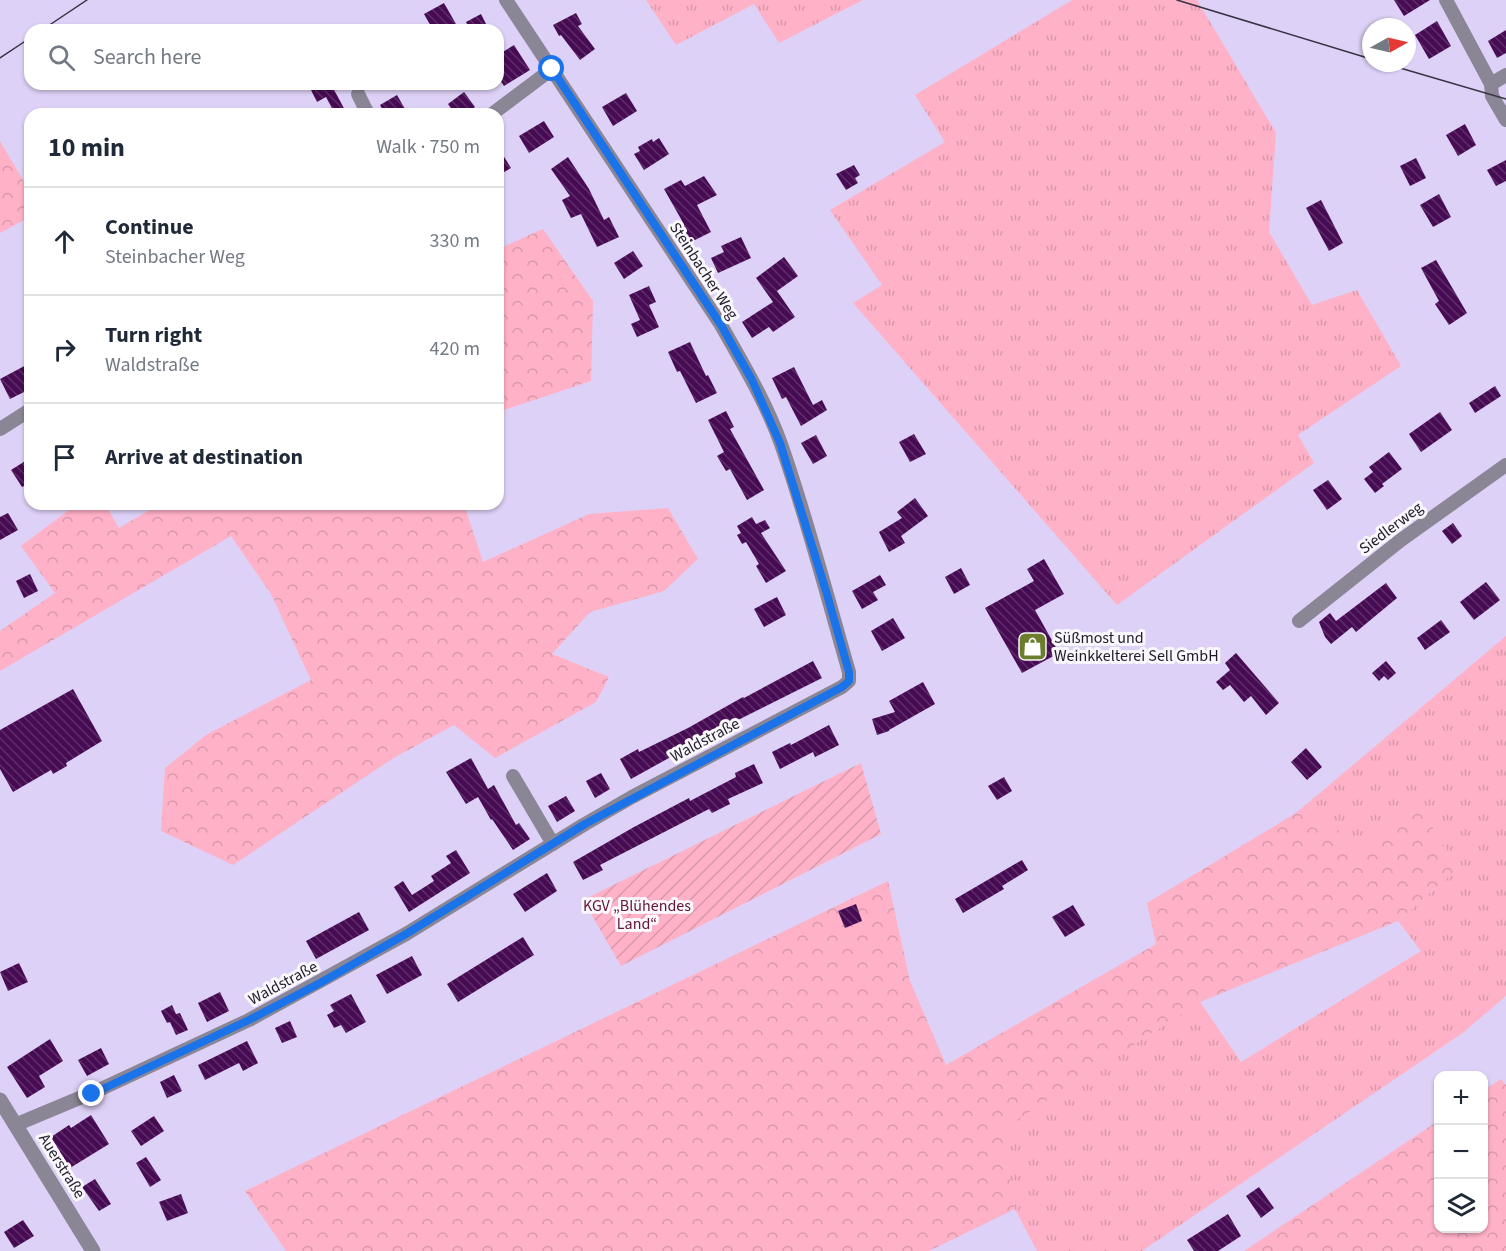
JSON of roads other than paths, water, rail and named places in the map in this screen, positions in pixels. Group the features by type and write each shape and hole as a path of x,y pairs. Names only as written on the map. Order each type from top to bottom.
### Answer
{"street":[{"name":"Steinbacher Weg","path":"506,0 721,325 752,380 780,443 826,591 849,672 849,681 842,687"},
{"path":"1446,0 1491,84 1492,96 1506,120"},
{"path":"500,108 552,69"},
{"path":"1491,84 1506,75"},
{"path":"358,94 366,108"},
{"path":"0,429 24,414"},
{"name":"Siedlerweg","path":"1299,621 1401,540 1506,465"},
{"name":"Waldstraße","path":"15,1125 111,1085 249,1020 398,938 632,797 842,687"},
{"path":"513,776 553,844"},
{"name":"Auerstraße","path":"0,1100 93,1251"}],"tram line":[{"path":"51,24 87,0"},
{"path":"1177,0 1362,56"},
{"path":"0,58 24,42"},
{"path":"1414,72 1506,99"}],"place":[{"name":"Süßmost und Weinkkelterei Sell GmbH","path":"1033,647"}],"park label":[{"name":"KGV „Blühendes Land“","path":"637,915"}]}
